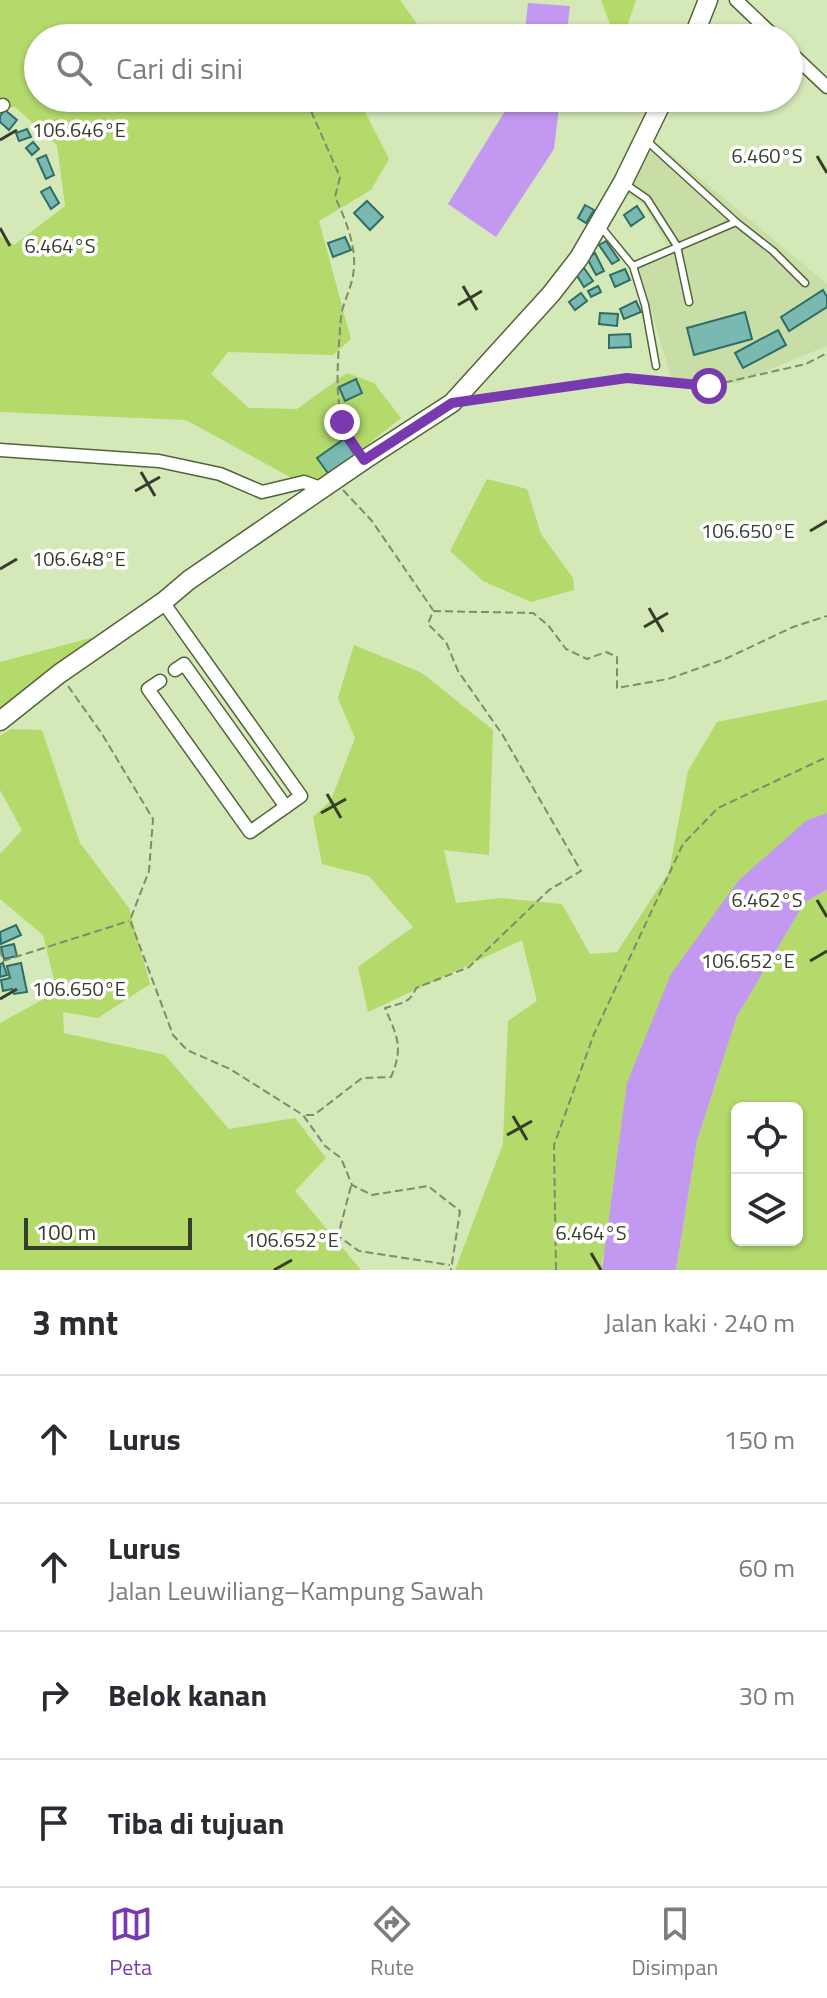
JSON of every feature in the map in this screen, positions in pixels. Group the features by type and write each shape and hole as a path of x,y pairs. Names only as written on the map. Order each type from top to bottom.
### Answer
{"main road":[{"path":"700,24 708,0"},
{"path":"0,721 189,580 452,403 551,294 579,258 623,182 657,112"}],"street":[{"path":"736,0 761,24"},
{"path":"803,64 827,87"},
{"path":"0,450 159,461 220,474 262,492 304,482 329,485"},
{"path":"160,681 148,689 250,832 301,796 163,602"},
{"path":"175,670 184,664 286,807"}],"lane":[{"path":"644,139 773,251 805,283"},
{"path":"623,182 647,199 677,246 689,302"},
{"path":"633,266 736,222"},
{"path":"599,224 633,266 645,305 656,366"}],"path":[{"path":"311,112 340,177 335,197 344,215 353,252 354,275 341,314 337,380 342,422 364,460"},
{"path":"452,403 627,378 709,386 806,364 827,353"},
{"path":"329,485 372,521 433,611"},
{"path":"433,611 533,613 548,625 566,649 587,659 606,652 617,657 617,688 668,679 725,659 793,627 827,616"},
{"path":"303,1115 314,1115 362,1078 391,1077 400,1042 385,1008 406,1002 412,998 416,988 469,967 549,890 581,871 502,734 458,671 446,642 428,624 433,611"},
{"path":"59,674 102,734 153,819 149,871 130,920 173,1035 187,1050 230,1069 303,1115 325,1146 341,1158 352,1185 338,1236 359,1251 452,1265"},
{"path":"556,1270 554,1145 594,1034 683,844 718,808 827,757"},
{"path":"0,949 3,961 130,920"},
{"path":"352,1185 372,1195 428,1186 460,1211 451,1270"}],"shaded area":[{"path":"528,3 570,6 568,24 526,24"},
{"path":"504,112 558,112 554,149 496,237 448,204"},
{"path":"655,141 827,284 827,346 736,383 673,384 636,260 667,246 644,205 623,192"},
{"path":"827,813 827,890 805,902 737,1016 697,1141 676,1270 602,1270 627,1083 671,974 739,880 807,820"}],"green space":[{"path":"0,0 400,0 417,24 24,24 24,112 365,112 389,159 371,190 319,221 351,339 333,355 228,352 211,374 249,408 297,409 347,373 374,383 401,418 312,489 186,420 0,412 0,236 14,245 65,206 57,145 15,107 0,109"},
{"path":"601,0 636,0 628,24 610,24"},
{"path":"487,479 527,489 541,534 573,578 574,590 531,602 483,581 450,551"},
{"path":"121,630 0,718 0,662"},
{"path":"354,645 422,673 493,730 489,855 444,850 456,903 501,898 562,904 590,954 617,952 669,872 688,771 717,722 827,700 827,813 807,820 602,1260 602,1270 455,1270 503,1144 508,1021 537,1001 522,940 368,1012 358,967 413,927 369,876 322,864 313,817 331,800 355,738 338,698"},
{"path":"11,729 42,730 80,843 129,908 150,984 98,1018 63,1012 64,1033 165,1055 229,1129 295,1118 326,1158 295,1191 361,1270 0,1270 0,1023 57,992 43,935 0,899 0,854 22,830 0,790 0,736"},
{"path":"827,890 827,1270 676,1270 697,1141 737,1016 805,902"}],"building":[{"path":"5,110 17,120 9,130 0,122"},
{"path":"27,129 31,137 19,141 16,133"},
{"path":"33,142 39,149 32,155 26,148"},
{"path":"46,155 54,175 46,179 37,159"},
{"path":"50,187 59,203 51,209 41,192"},
{"path":"367,201 383,217 370,230 354,213"},
{"path":"585,205 594,210 586,223 578,218"},
{"path":"637,206 644,217 631,226 624,215"},
{"path":"345,237 351,250 333,257 328,243"},
{"path":"606,241 619,260 612,264 599,245"},
{"path":"595,253 604,271 596,275 587,258"},
{"path":"584,268 593,281 584,287 576,274"},
{"path":"625,269 630,280 615,287 610,275"},
{"path":"598,286 601,292 591,297 588,291"},
{"path":"823,290 827,307 789,331 781,317"},
{"path":"581,293 587,301 575,310 569,302"},
{"path":"636,301 641,312 624,319 620,309"},
{"path":"745,312 752,339 694,355 687,328"},
{"path":"600,313 618,314 617,326 599,324"},
{"path":"778,330 786,345 743,368 735,353"},
{"path":"630,334 631,347 609,348 609,335"},
{"path":"356,379 362,393 345,401 339,387"},
{"path":"344,439 357,458 330,476 317,458"},
{"path":"16,925 21,935 1,944 0,932"},
{"path":"14,944 17,956 4,959 1,947"},
{"path":"3,963 7,975 0,977 0,964"},
{"path":"21,963 27,992 14,994 12,989 3,991 1,980 10,978 7,966"}],"route":[{"path":"342,422 364,460 452,403 627,378 709,386"}]}
